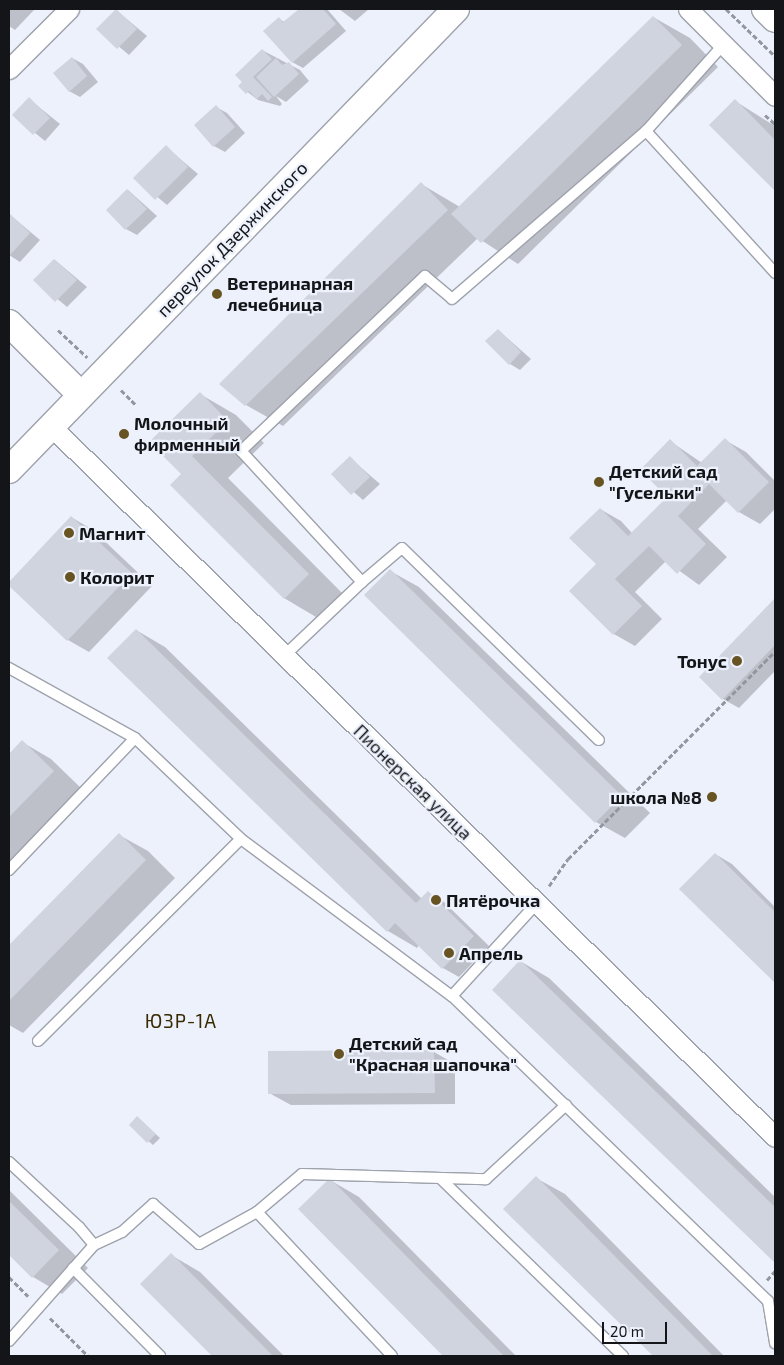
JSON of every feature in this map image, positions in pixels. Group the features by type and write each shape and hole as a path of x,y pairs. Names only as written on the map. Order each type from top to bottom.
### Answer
{"street":[{"path":"9,69 69,9"},
{"name":"переулок Дзержинского","path":"9,470 456,9"},
{"path":"688,9 775,96"},
{"path":"765,9 775,18"},
{"path":"9,322 81,394"},
{"name":"Пионерская улица","path":"52,427 775,1137"}],"lane":[{"path":"362,582 241,451 425,276 452,299 646,131 723,45"},
{"path":"646,131 775,273"},
{"path":"285,655 362,582 402,548 599,740"},
{"path":"9,668 135,738 241,839 452,996 566,1104 768,1302 775,1343"},
{"path":"9,870 135,738"},
{"path":"38,1041 241,839"},
{"path":"452,996 537,903"},
{"path":"9,1341 94,1245 122,1232 154,1204 199,1244 257,1212 302,1174 486,1179 566,1104"},
{"path":"9,1162 79,1227 94,1245"},
{"path":"441,1179 623,1356"},
{"path":"257,1212 392,1356"},
{"path":"74,1268 160,1356"}],"path":[{"path":"726,9 775,56"},
{"path":"537,903 568,859 775,651"}],"building":[{"path":"116,9 137,29 117,49 96,29"},
{"path":"299,9 323,9 336,24 292,63 263,31 279,17 283,22"},
{"path":"653,16 682,45 481,243 451,214"},
{"path":"262,49 272,59 253,77 272,97 268,101 262,94 257,99 249,91 246,94 238,86 242,82 235,75"},
{"path":"72,57 87,76 69,92 53,73"},
{"path":"276,58 282,65 289,62 299,74 274,97 256,77"},
{"path":"29,97 50,118 33,135 12,115"},
{"path":"735,99 775,140 775,191 709,125"},
{"path":"216,105 235,127 213,147 194,125"},
{"path":"166,145 188,167 155,200 133,178"},
{"path":"421,182 448,210 245,406 219,384"},
{"path":"127,189 147,209 125,230 106,210"},
{"path":"9,213 30,233 9,256"},
{"path":"54,259 77,280 55,302 33,280"},
{"path":"498,329 521,352 509,365 485,341"},
{"path":"200,392 228,421 192,456 309,574 284,599 170,485 181,474 149,442"},
{"path":"725,438 769,482 738,513 709,484 678,516 706,544 677,574 649,546 615,579 642,606 613,635 569,591 596,564 569,538 600,508 628,536 667,497 640,470 670,439 697,466"},
{"path":"350,456 370,477 351,495 331,474"},
{"name":"Колорит","path":"71,516 132,573 67,641 9,586 9,582"},
{"path":"390,569 622,796 595,823 364,595"},
{"name":"Тонус","path":"775,598 775,645 722,700 699,677"},
{"path":"136,629 416,903 428,891 474,936 442,969 395,923 387,932 107,658"},
{"path":"22,740 54,771 9,817 9,754"},
{"path":"119,833 146,860 9,1001 9,945"},
{"path":"715,853 775,912 775,983 679,889"},
{"path":"520,960 775,1207 774,1262 492,990"},
{"path":"434,1050 435,1093 268,1094 268,1051"},
{"path":"137,1116 156,1134 147,1143 129,1125"},
{"path":"536,1176 713,1356 653,1356 503,1209"},
{"path":"330,1178 504,1356 443,1356 298,1209"},
{"path":"9,1201 59,1250 32,1278 9,1255"},
{"path":"171,1253 273,1356 212,1356 140,1284"}],"place":[{"name":"Ветеринарная лечебница","path":"217,294"},
{"name":"Молочный фирменный","path":"124,434"},
{"name":"Детский сад \"Гусельки\"","path":"599,482"},
{"name":"Магнит","path":"69,533"},
{"name":"Колорит","path":"70,577"},
{"name":"Тонус","path":"737,661"},
{"name":"школа №8","path":"712,797"},
{"name":"Пятёрочка","path":"436,900"},
{"name":"Апрель","path":"449,953"},
{"name":"Детский сад \"Красная шапочка\"","path":"339,1054"}],"district":[{"name":"ЮЗР-1А","path":"181,1021"}]}
